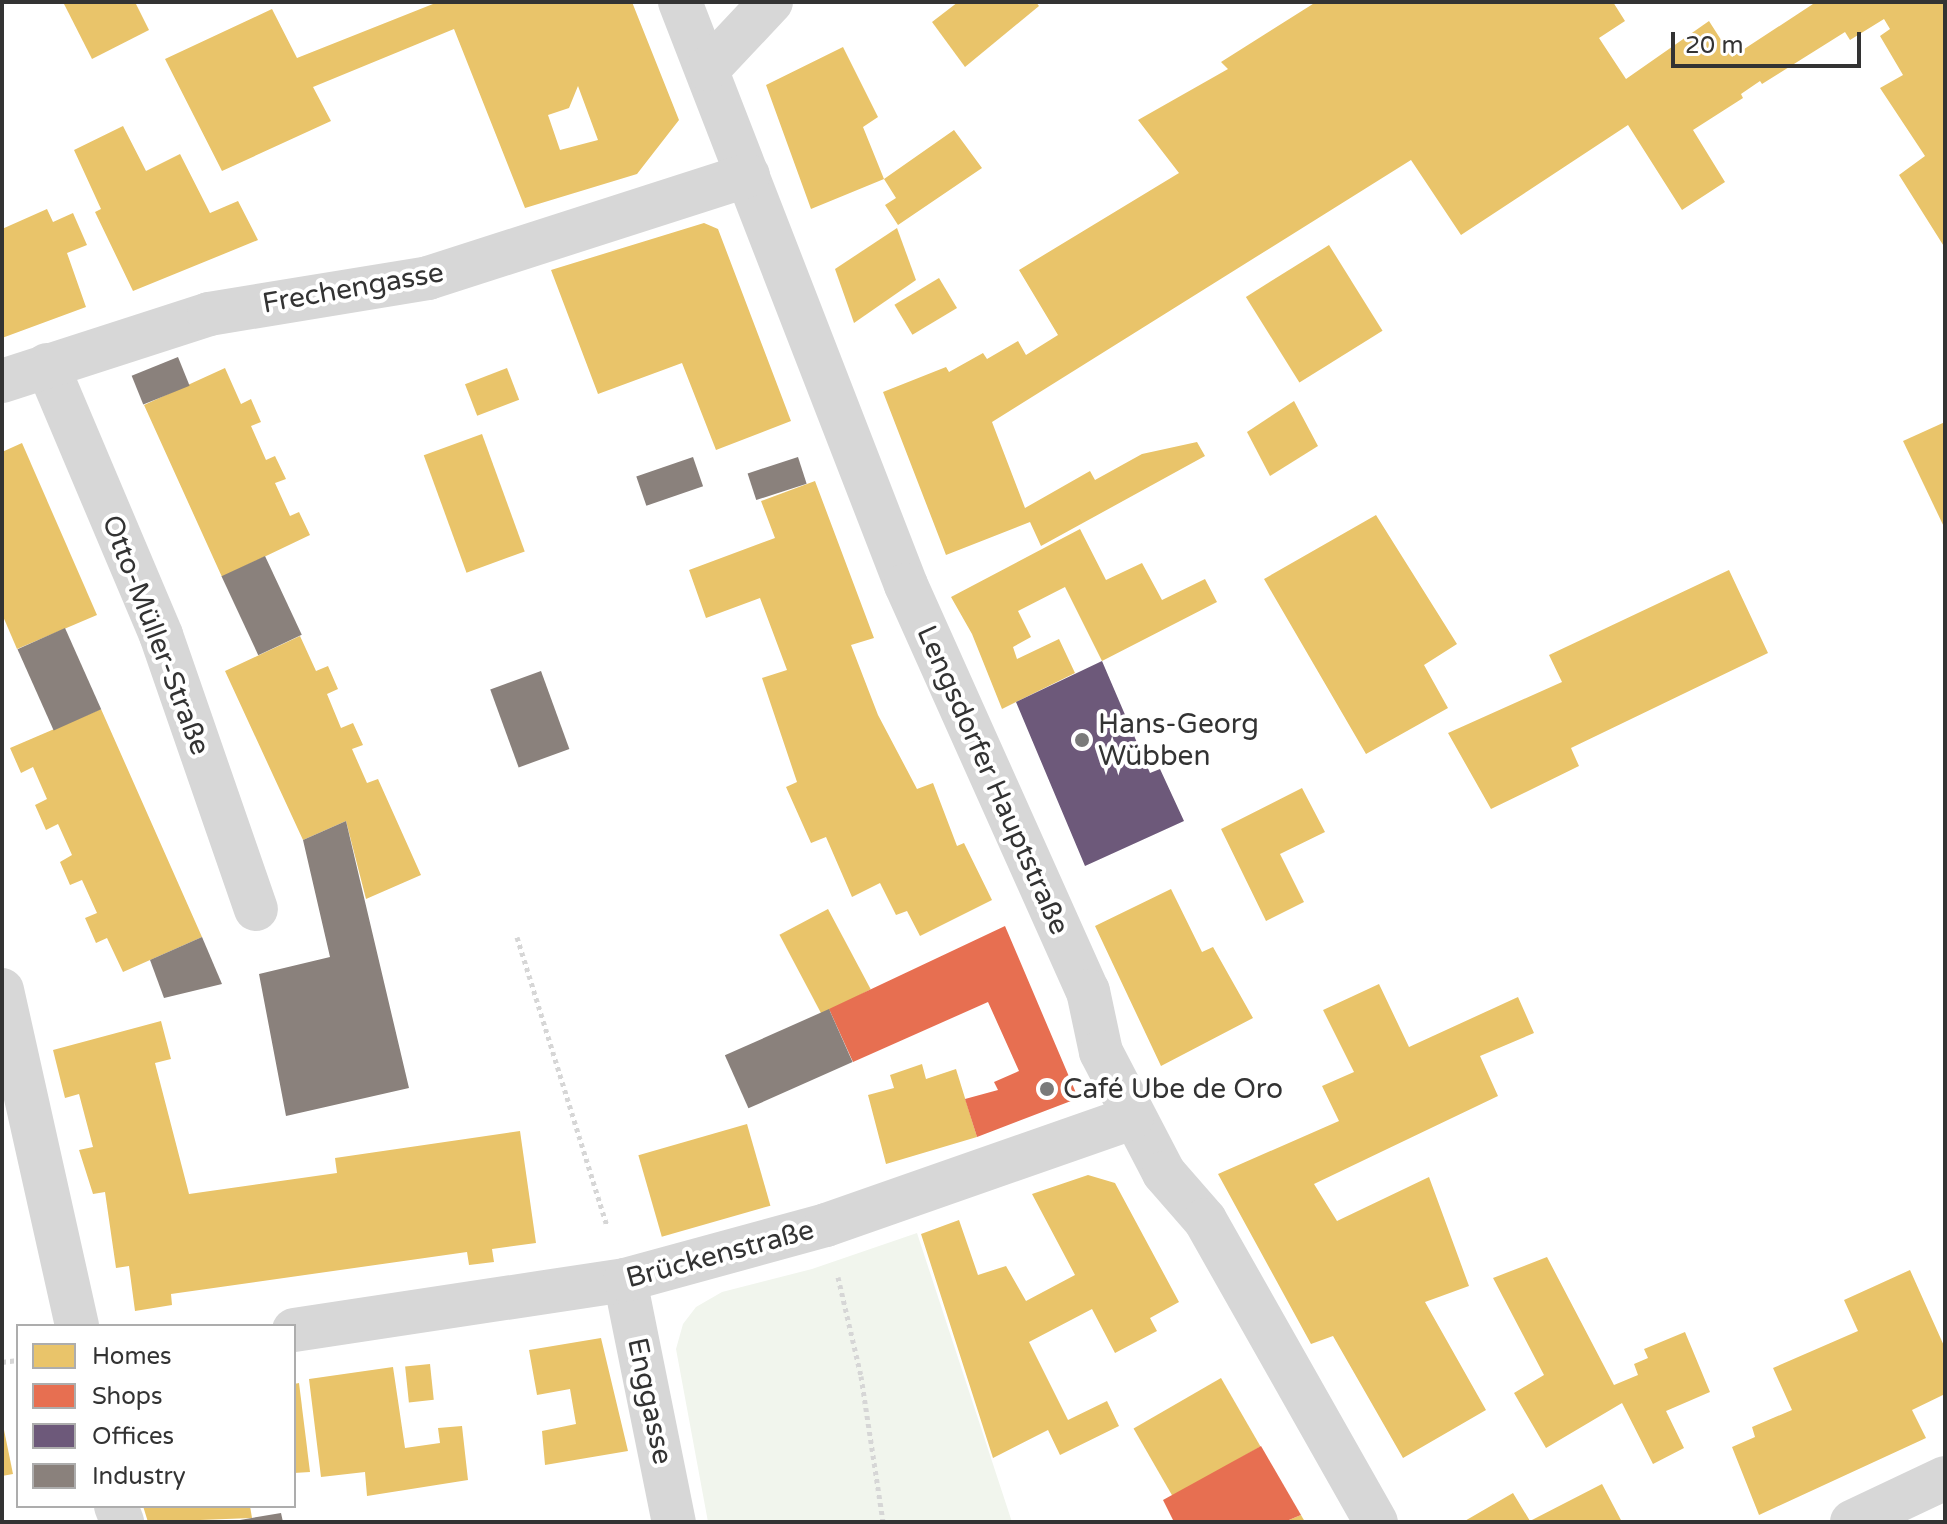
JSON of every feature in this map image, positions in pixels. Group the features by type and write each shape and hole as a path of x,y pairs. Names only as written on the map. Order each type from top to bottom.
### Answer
{"street":[{"name":"Lengsdorfer Hauptstraße","path":"680,2 906,585 1088,991 1101,1052 1132,1118 1164,1173 1205,1220 1376,1522"},
{"path":"708,69 771,2"},
{"name":"Frechengasse","path":"2,381 209,314 428,278 748,175"},
{"name":"Otto-Müller-Straße","path":"47,365 161,635 256,909"},
{"path":"2,990 77,1324"},
{"name":"Brückenstraße","path":"296,1330 625,1280 826,1225 1132,1118"},
{"name":"Enggasse","path":"625,1280 674,1522"},
{"path":"1852,1522 1945,1478"}],"path":[{"path":"517,937 625,1280"},
{"path":"826,1225 861,1376 883,1522"}],"shaded area":[{"path":"917,1233 1012,1522 708,1522 676,1349 683,1324 696,1307 722,1292 812,1269"}],"building: Homes":[{"path":"63,2 135,2 149,30 92,59"},
{"path":"438,2 632,2 679,120 637,174 525,208 454,29 313,87 331,121 222,171 165,59 272,9 297,58","holes":["578,86 598,140 560,150 548,115 569,108"]},
{"path":"958,2 1036,2 1039,6 965,67 932,22"},
{"path":"1316,2 1613,2 1625,21 1599,38 1626,79 1709,21 1732,57 1816,2 1943,2 1945,248 1899,175 1925,156 1880,88 1903,75 1880,36 1890,29 1884,19 1850,40 1845,32 1762,84 1760,81 1741,94 1743,98 1693,130 1725,182 1682,210 1628,125 1461,235 1411,160 992,422 1025,508 1090,471 1095,480 1142,454 1197,442 1205,456 1041,546 1030,522 946,555 883,392 946,367 949,372 983,353 987,359 1018,341 1026,355 1058,335 1019,270 1179,173 1138,120 1228,69 1221,62"},
{"path":"843,47 878,117 863,127 884,179 811,209 766,85"},
{"path":"123,126 146,171 180,154 210,213 238,201 258,240 133,291 95,212 101,209 74,150"},
{"path":"954,130 982,168 898,225 885,205 896,198 884,179"},
{"path":"47,209 53,222 73,213 87,245 67,253 86,307 2,338 2,229"},
{"path":"704,223 718,229 791,421 716,450 682,363 598,394 551,270"},
{"path":"897,228 916,280 854,323 835,269"},
{"path":"1329,245 1383,331 1299,383 1246,297"},
{"path":"939,278 957,308 912,335 894,305"},
{"path":"225,368 241,404 251,399 261,422 251,426 266,460 275,456 286,479 275,483 290,516 299,512 310,535 222,577 144,405"},
{"path":"507,368 519,400 477,416 465,384"},
{"path":"1294,401 1318,446 1270,476 1247,432"},
{"path":"1945,422 1945,529 1903,441"},
{"path":"482,434 525,551 466,573 424,455"},
{"path":"22,443 97,615 17,649 2,614 2,452"},
{"path":"815,481 874,638 851,645 878,715 917,789 933,783 957,846 964,843 992,900 920,936 907,911 896,915 880,883 852,897 826,837 811,843 786,787 797,782 762,678 787,670 760,598 706,618 689,570 775,538 761,501"},
{"path":"1376,515 1457,644 1424,665 1448,708 1366,754 1264,579"},
{"path":"1080,529 1106,580 1142,563 1162,600 1205,579 1217,602 1102,661 1065,587 1018,611 1031,637 1013,647 1017,659 1059,639 1075,673 1002,709 972,634 951,597"},
{"path":"1729,570 1768,653 1571,748 1579,766 1491,809 1448,733 1562,682 1549,655"},
{"path":"300,636 316,671 328,666 338,689 327,694 341,728 353,723 363,745 352,749 367,783 378,779 421,875 366,899 346,821 303,840 225,671"},
{"path":"101,709 202,937 123,972 107,938 96,943 85,918 97,913 82,880 70,885 60,862 72,855 58,824 46,830 35,805 47,799 33,767 21,773 10,748"},
{"path":"1302,788 1325,832 1280,854 1304,902 1266,921 1221,829"},
{"path":"1171,889 1202,952 1213,947 1253,1018 1161,1066 1095,926"},
{"path":"828,909 871,989 822,1015 779,935"},
{"path":"1379,984 1409,1047 1518,997 1534,1033 1480,1056 1498,1096 1314,1184 1337,1221 1429,1177 1469,1286 1425,1302 1486,1410 1403,1458 1333,1336 1311,1344 1218,1174 1339,1121 1322,1086 1354,1072 1323,1010"},
{"path":"161,1021 171,1059 155,1063 189,1194 337,1173 335,1158 520,1131 536,1243 492,1249 494,1262 469,1265 467,1252 171,1294 172,1305 135,1311 129,1266 116,1268 105,1192 93,1194 79,1150 93,1147 79,1094 65,1098 53,1050"},
{"path":"922,1064 926,1079 956,1069 977,1137 886,1164 868,1095 894,1088 890,1075"},
{"path":"747,1124 770,1206 662,1237 638,1155"},
{"path":"1088,1175 1115,1183 1179,1302 1150,1318 1157,1331 1115,1353 1092,1309 1029,1342 1068,1420 1107,1401 1119,1426 1060,1455 1048,1430 993,1458 921,1234 959,1220 978,1275 1006,1266 1026,1301 1075,1275 1032,1194"},
{"path":"1547,1257 1614,1385 1638,1375 1634,1364 1648,1358 1644,1349 1685,1332 1710,1392 1666,1411 1684,1448 1653,1464 1622,1403 1546,1448 1514,1393 1544,1375 1493,1278"},
{"path":"1910,1270 1945,1348 1945,1394 1912,1410 1926,1438 1759,1515 1732,1447 1755,1437 1752,1427 1792,1410 1773,1368 1858,1331 1844,1300"},
{"path":"601,1338 628,1451 545,1465 542,1431 576,1424 570,1389 537,1395 529,1350"},
{"path":"430,1364 434,1400 409,1402 405,1367"},
{"path":"393,1367 405,1448 440,1443 438,1428 462,1426 468,1480 367,1496 365,1472 321,1477 309,1379"},
{"path":"1221,1378 1260,1446 1173,1497 1134,1428"},
{"path":"299,1383 310,1472 296,1473 296,1384"},
{"path":"2,1420 13,1474 2,1476"},
{"path":"1602,1484 1622,1522 1463,1522 1513,1493 1530,1521"},
{"path":"144,1508 250,1508 252,1518 148,1522"},
{"path":"1301,1515 1305,1522 1284,1522"}],"building: Shops":[{"path":"1005,926 1076,1093 1071,1101 977,1137 965,1099 998,1090 994,1082 1019,1071 988,1002 853,1062 829,1009"},
{"path":"1261,1446 1301,1515 1284,1522 1174,1522 1163,1500"}],"building: Offices":[{"path":"1102,661 1150,773 1160,769 1184,821 1085,866 1016,702"}],"building: Industry":[{"path":"178,357 190,386 143,404 132,376"},
{"path":"693,457 703,486 646,506 636,477"},
{"path":"798,457 807,484 756,500 748,473"},
{"path":"265,556 302,635 258,655 221,576"},
{"path":"65,628 101,709 54,730 17,649"},
{"path":"541,671 569,749 519,767 490,689"},
{"path":"346,821 409,1088 286,1116 259,974 330,957 303,840"},
{"path":"202,937 222,984 164,998 150,960"},
{"path":"829,1009 853,1062 748,1108 725,1055"},
{"path":"281,1513 283,1522 240,1522 240,1520"}],"place":[{"name":"Hans-Georg Wübben","path":"1082,740"},
{"name":"Café Ube de Oro","path":"1047,1089"}]}
